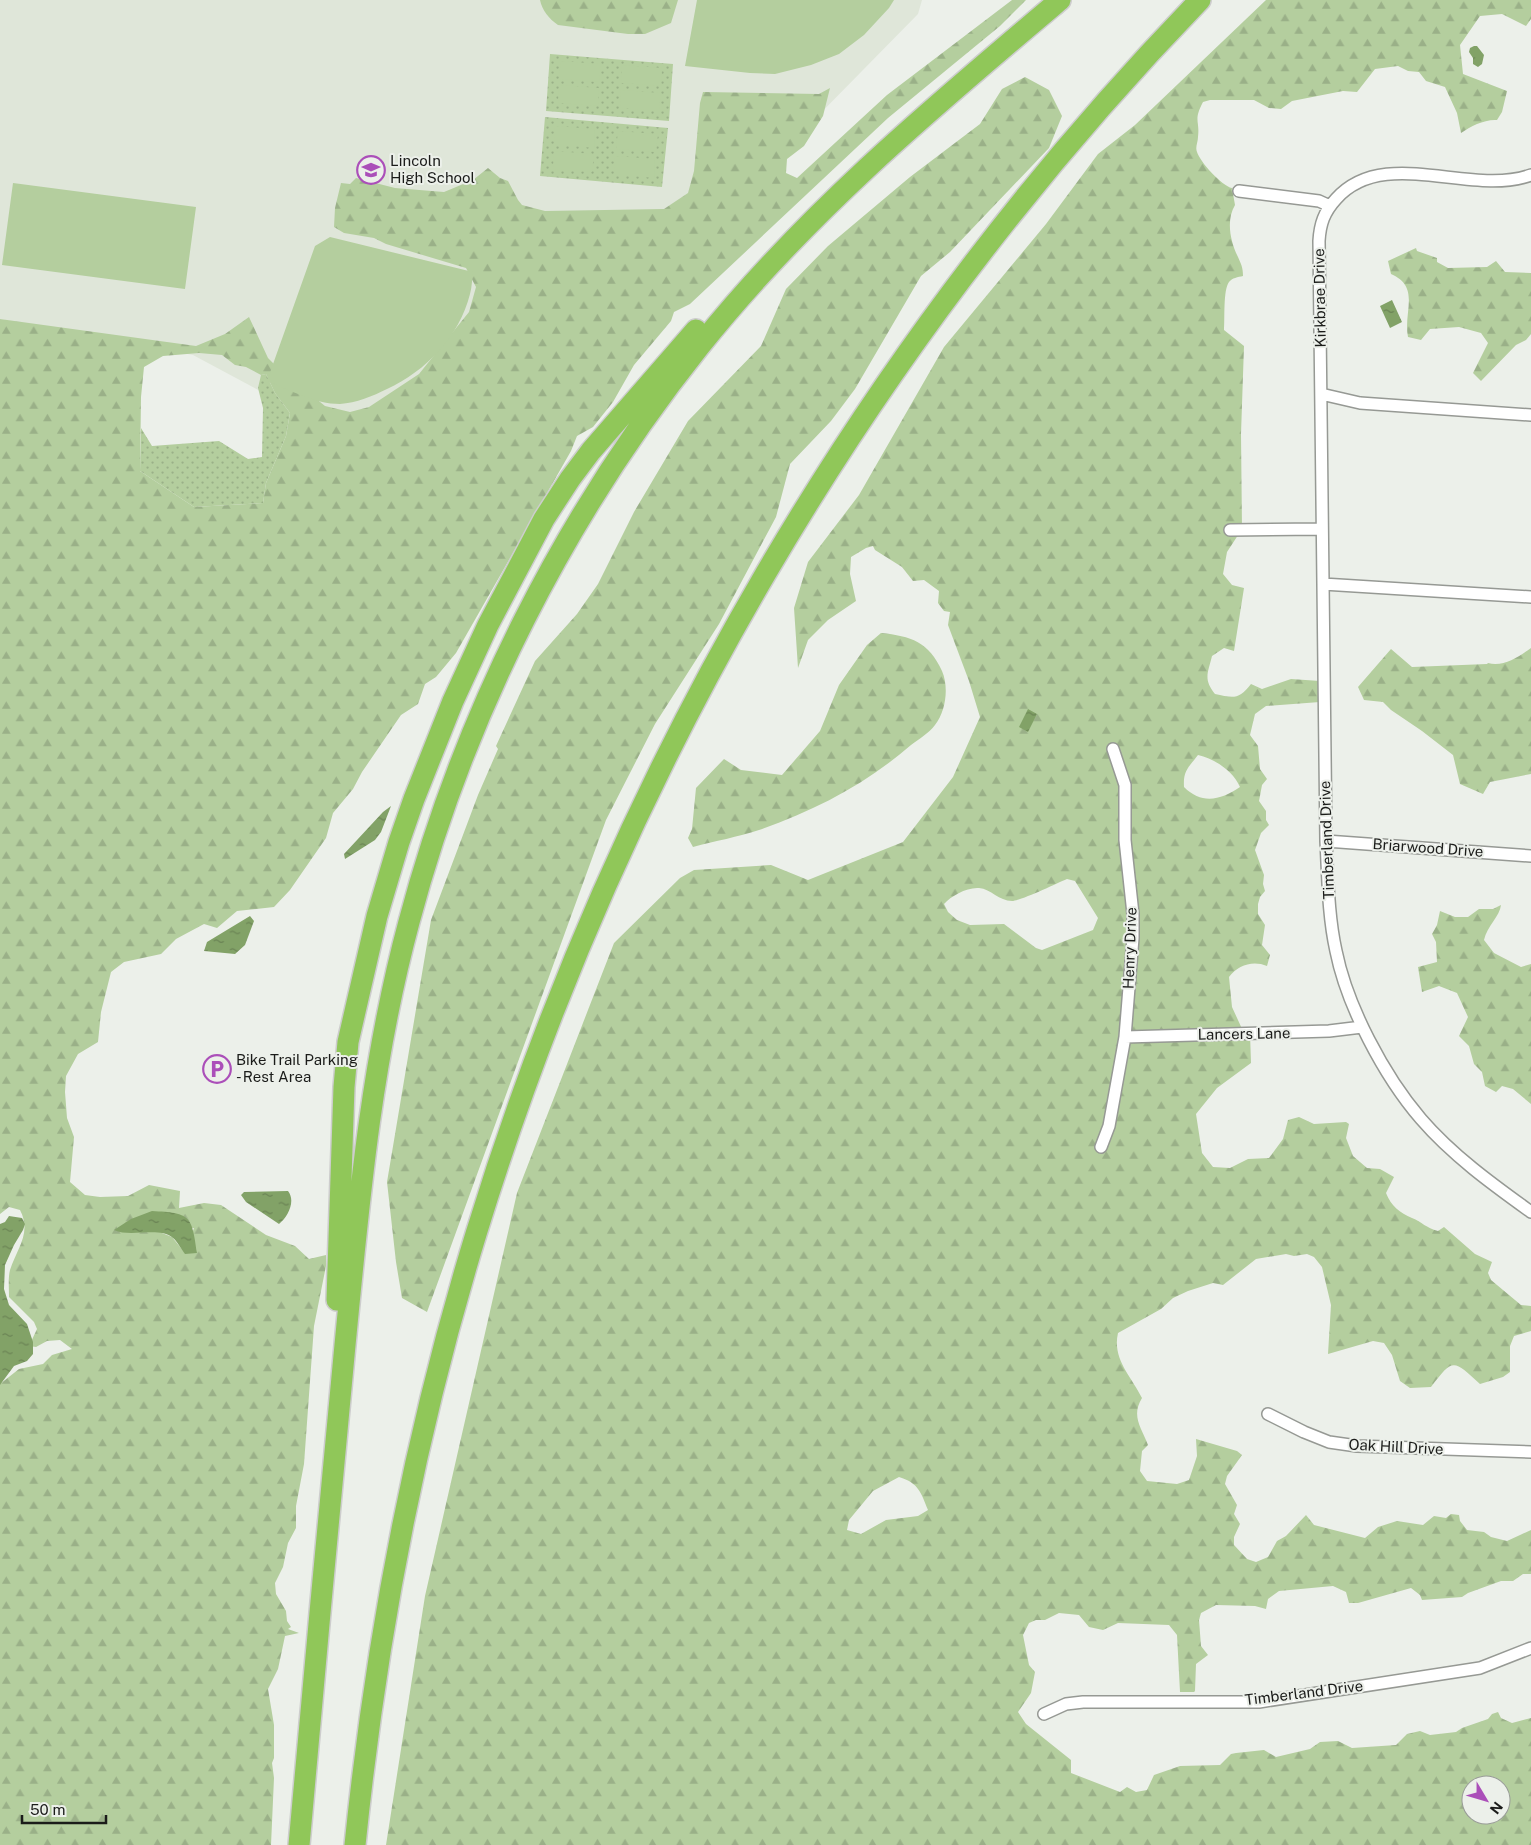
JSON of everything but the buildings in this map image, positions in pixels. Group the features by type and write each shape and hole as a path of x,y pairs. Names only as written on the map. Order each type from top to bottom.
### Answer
{"highway":[{"path":"299,1845 363,1166 380,1046 414,902 433,839 458,770 486,702 524,621 563,549 619,459 675,378 726,314 780,253 838,195 897,140 1060,0"},
{"path":"355,1845 366,1747 391,1588 424,1429 452,1318 476,1233 528,1080 572,966 616,864 676,738 729,638 789,533 855,430 934,318 1022,202 1106,102 1200,0"},
{"path":"331,1490 342,1127 346,1056 356,1005 383,897 405,824 434,748 463,678 497,606 544,519 570,479 608,431 744,276 774,247 838,195"}],"street":[{"name":"Kirkbrae Drive","path":"1322,394 1320,225 1330,206 1344,190 1364,178 1379,175 1397,174 1502,182 1531,175"},
{"path":"1239,191 1319,201 1330,206"},
{"path":"1322,394 1360,403 1531,415"},
{"name":"Timberland Drive","path":"1322,394 1321,530 1324,584 1323,693 1326,841 1329,909 1336,952 1349,999 1362,1027 1386,1068 1420,1118 1465,1161 1531,1212"},
{"path":"1230,530 1321,530"},
{"path":"1324,584 1531,597"},
{"name":"Henry Drive","path":"1101,1147 1108,1126 1124,1037 1133,926 1126,840 1125,785 1113,749"},
{"name":"Briarwood Drive","path":"1326,841 1531,856"},
{"name":"Lancers Lane","path":"1124,1037 1328,1031 1362,1027"},
{"name":"Oak Hill Drive","path":"1268,1414 1329,1442 1357,1446 1531,1452"},
{"name":"Timberland Drive","path":"1044,1714 1066,1704 1082,1702 1259,1702 1480,1668 1531,1648"}],"shaded area":[{"name":"Lincoln High School","path":"0,0 922,0 918,14 807,127 476,317 410,396 341,416 286,405 193,355 0,319"}],"green space":[{"path":"540,0 678,0 671,23 645,34 628,34 558,25 546,14"},
{"path":"697,0 894,0 864,35 839,54 811,65 775,74 685,66"},
{"path":"1012,0 1026,0 1000,26 888,118 690,304 674,312 671,321 634,365 613,402 593,427 577,436 571,451 456,653 436,677 425,684 418,704 401,715 362,772 353,789 333,813 326,838 290,890 274,907 237,911 217,928 204,924 176,939 161,954 124,962 111,972 101,1012 98,1042 78,1054 66,1076 67,1118 74,1137 70,1182 85,1195 100,1197 128,1196 149,1185 180,1191 179,1208 204,1203 221,1205 266,1235 295,1246 309,1259 326,1255 326,1266 314,1326 304,1464 296,1506 296,1528 288,1543 283,1567 275,1583 276,1594 286,1611 287,1621 291,1627 288,1629 299,1633 285,1636 278,1669 268,1689 274,1725 271,1845 0,1845 0,1384 19,1369 43,1364 52,1355 72,1349 60,1340 47,1341 36,1347 29,1346 37,1329 34,1322 9,1297 9,1273 24,1233 23,1218 20,1210 9,1207 0,1214 0,319 196,346 225,334 249,317 268,358 277,367 325,406 350,412 369,407 419,374 469,312 476,287 466,268 386,244 374,238 344,233 334,227 335,208 341,183 350,184 356,178 395,188 444,192 473,180 488,168 500,178 508,181 522,205 545,211 664,209 688,193 694,171 700,103 703,92 819,94 830,88 823,116 804,146 787,159 786,173 797,178 887,95","holes":["199,353 222,355 235,365 246,367 261,375 266,374 275,393 290,413 286,436 266,483 263,503 194,507 140,471 141,397 144,367 163,356","194,1228 185,1253 172,1237 162,1233"]},
{"path":"1266,0 1531,0 1531,19 1526,26 1502,14 1480,16 1460,45 1463,74 1507,91 1502,112 1497,120 1478,124 1461,133 1457,113 1445,87 1426,81 1419,72 1408,71 1398,66 1375,69 1357,92 1343,91 1292,101 1281,109 1269,108 1254,100 1210,100 1203,102 1198,113 1197,152 1202,162 1212,173 1232,188 1235,205 1232,211 1230,231 1243,270 1243,276 1229,282 1225,298 1224,330 1244,346 1241,434 1242,529 1227,552 1223,574 1232,585 1244,588 1234,651 1224,648 1212,656 1208,680 1215,694 1231,697 1243,693 1251,684 1262,689 1291,679 1320,681 1320,702 1266,706 1255,714 1250,735 1258,746 1260,769 1267,779 1262,785 1259,801 1266,811 1266,820 1269,825 1261,833 1255,850 1264,875 1263,884 1265,891 1260,897 1258,914 1265,925 1262,945 1270,955 1267,966 1262,964 1246,965 1237,969 1229,977 1232,1007 1243,1031 1250,1033 1251,1063 1217,1088 1196,1114 1202,1153 1213,1167 1230,1168 1248,1159 1269,1158 1283,1139 1288,1120 1299,1117 1314,1124 1346,1122 1349,1124 1346,1138 1353,1156 1367,1168 1380,1169 1394,1177 1386,1193 1393,1205 1404,1214 1430,1228 1438,1231 1444,1227 1475,1254 1492,1262 1488,1273 1491,1280 1521,1305 1531,1306 1531,1331 1514,1336 1510,1346 1510,1372 1503,1377 1480,1384 1464,1370 1454,1365 1444,1371 1431,1387 1410,1388 1400,1381 1392,1355 1384,1343 1373,1341 1328,1354 1331,1305 1322,1267 1314,1257 1307,1254 1294,1256 1286,1254 1256,1259 1223,1285 1213,1283 1173,1298 1161,1309 1118,1333 1117,1342 1120,1359 1142,1398 1137,1410 1137,1416 1148,1445 1142,1451 1140,1471 1147,1481 1177,1484 1189,1480 1197,1456 1196,1439 1237,1451 1242,1455 1227,1476 1225,1484 1237,1505 1234,1514 1240,1524 1234,1537 1234,1545 1247,1559 1256,1562 1268,1557 1277,1541 1286,1536 1306,1515 1314,1525 1365,1538 1378,1527 1397,1521 1423,1525 1434,1516 1446,1518 1451,1514 1459,1515 1460,1521 1467,1530 1484,1532 1491,1537 1507,1541 1531,1530 1531,1574 1523,1574 1513,1581 1501,1581 1462,1597 1422,1600 1420,1595 1411,1588 1358,1603 1349,1603 1346,1592 1333,1586 1279,1591 1268,1599 1266,1609 1255,1606 1216,1605 1201,1613 1199,1620 1201,1646 1208,1655 1196,1664 1194,1692 1180,1692 1177,1635 1169,1625 1118,1623 1103,1630 1089,1627 1079,1615 1059,1613 1045,1620 1036,1620 1029,1623 1023,1635 1029,1665 1035,1672 1031,1693 1018,1712 1026,1724 1071,1760 1071,1773 1120,1792 1127,1787 1136,1792 1147,1790 1154,1775 1180,1766 1220,1765 1231,1754 1236,1753 1264,1750 1276,1757 1310,1749 1320,1742 1338,1741 1352,1748 1396,1745 1407,1734 1420,1731 1430,1735 1456,1732 1488,1719 1492,1714 1498,1712 1501,1718 1512,1723 1531,1718 1531,1845 386,1845 425,1596 517,1193 614,943 680,878 694,870 771,865 808,880 903,842 953,777 980,717 948,625 950,612 944,611 938,603 939,591 924,580 913,581 902,567 875,550 873,546 866,548 851,557 850,574 856,601 828,620 808,640 798,668 794,608 808,562 859,495 944,347 1046,224 1098,154 1135,125","holes":["1198,755 1211,759 1228,771 1240,787 1226,795 1212,799 1191,793 1184,787 1184,777","1067,879 1075,881 1098,918 1093,930 1042,950 1036,948 1004,924 970,925 957,920 948,912 944,904 955,895 974,888 987,890 1003,899 1017,900","899,1477 911,1482 918,1489 928,1510 918,1516 886,1520 861,1534 847,1530 849,1520 873,1491"]},
{"path":"550,54 673,64 669,121 546,111"},
{"path":"561,61 601,64 599,82 559,79"},
{"path":"622,65 662,68 661,86 621,83"},
{"path":"1025,77 1049,90 1062,116 1049,148 950,252 921,276 855,389 831,421 790,464 776,517 719,624 655,724 606,820 427,1312 402,1298 387,1182 431,920 478,795 498,749 496,746 535,661 577,614 598,584 634,512 688,421 761,346 786,289 828,246 910,177 980,124 1002,89"},
{"path":"559,85 599,88 598,106 558,103"},
{"path":"621,90 661,93 659,111 620,108"},
{"path":"545,117 668,128 662,187 540,176"},
{"path":"555,126 595,129 594,148 554,144"},
{"path":"618,131 658,134 656,152 616,149"},
{"path":"554,151 594,154 592,172 553,169"},
{"path":"615,156 655,159 654,178 614,174"},
{"path":"13,183 196,207 185,289 2,265"},
{"path":"330,237 473,272 470,294 458,324 439,351 428,362 415,373 382,392 358,401 340,404 321,402 267,381 315,246"},
{"path":"1416,248 1417,251 1437,258 1437,262 1448,268 1487,267 1496,261 1505,272 1531,273 1531,334 1526,340 1516,345 1481,381 1473,373 1488,343 1481,333 1459,327 1430,329 1421,340 1408,337 1408,293 1406,286 1400,279 1391,274 1388,261"},
{"path":"266,374 275,393 290,413 286,436 266,483 263,503 194,507 140,471 141,428 152,446 219,441 248,459 262,457 263,408 258,388 261,375"},
{"path":"881,633 901,636 918,642 937,661 944,677 946,691 942,713 933,728 876,772 820,805 759,830 693,847 688,838 692,829 696,788 724,759 741,770 782,775 820,731 839,685 867,645"},
{"path":"1531,648 1531,774 1490,782 1483,794 1460,784 1453,755 1391,710 1383,702 1364,700 1358,687 1391,649 1412,667 1500,664 1516,658"},
{"path":"1501,905 1484,940 1494,953 1521,967 1531,964 1531,1104 1513,1089 1502,1086 1496,1092 1485,1086 1482,1072 1474,1064 1469,1046 1459,1036 1468,1017 1457,993 1439,986 1422,992 1418,967 1437,962 1436,942 1432,934 1437,925 1440,911 1455,917 1468,917 1479,909 1493,909"}],"water":[{"path":"1477,46 1484,55 1482,64 1478,67 1473,64 1473,58 1469,52 1470,48"},
{"path":"1392,300 1402,322 1390,328 1380,306"},
{"path":"1028,709 1037,714 1028,732 1019,727"},
{"path":"391,806 381,832 375,840 345,859 344,854 383,812"},
{"path":"250,916 254,921 245,945 235,954 204,951 207,942"},
{"path":"288,1191 291,1199 290,1209 279,1224 246,1202 241,1195 244,1192"},
{"path":"152,1211 174,1213 187,1218 193,1231 197,1253 185,1254 175,1239 160,1233 128,1233 114,1230 131,1219"},
{"path":"9,1216 22,1218 25,1224 5,1265 4,1289 9,1305 27,1324 33,1342 33,1354 27,1361 14,1366 0,1385 0,1224 5,1222"}],"place":[{"name":"Lincoln High School","path":"371,170"},
{"name":"Bike Trail Parking - Rest Area","path":"217,1069"}]}
